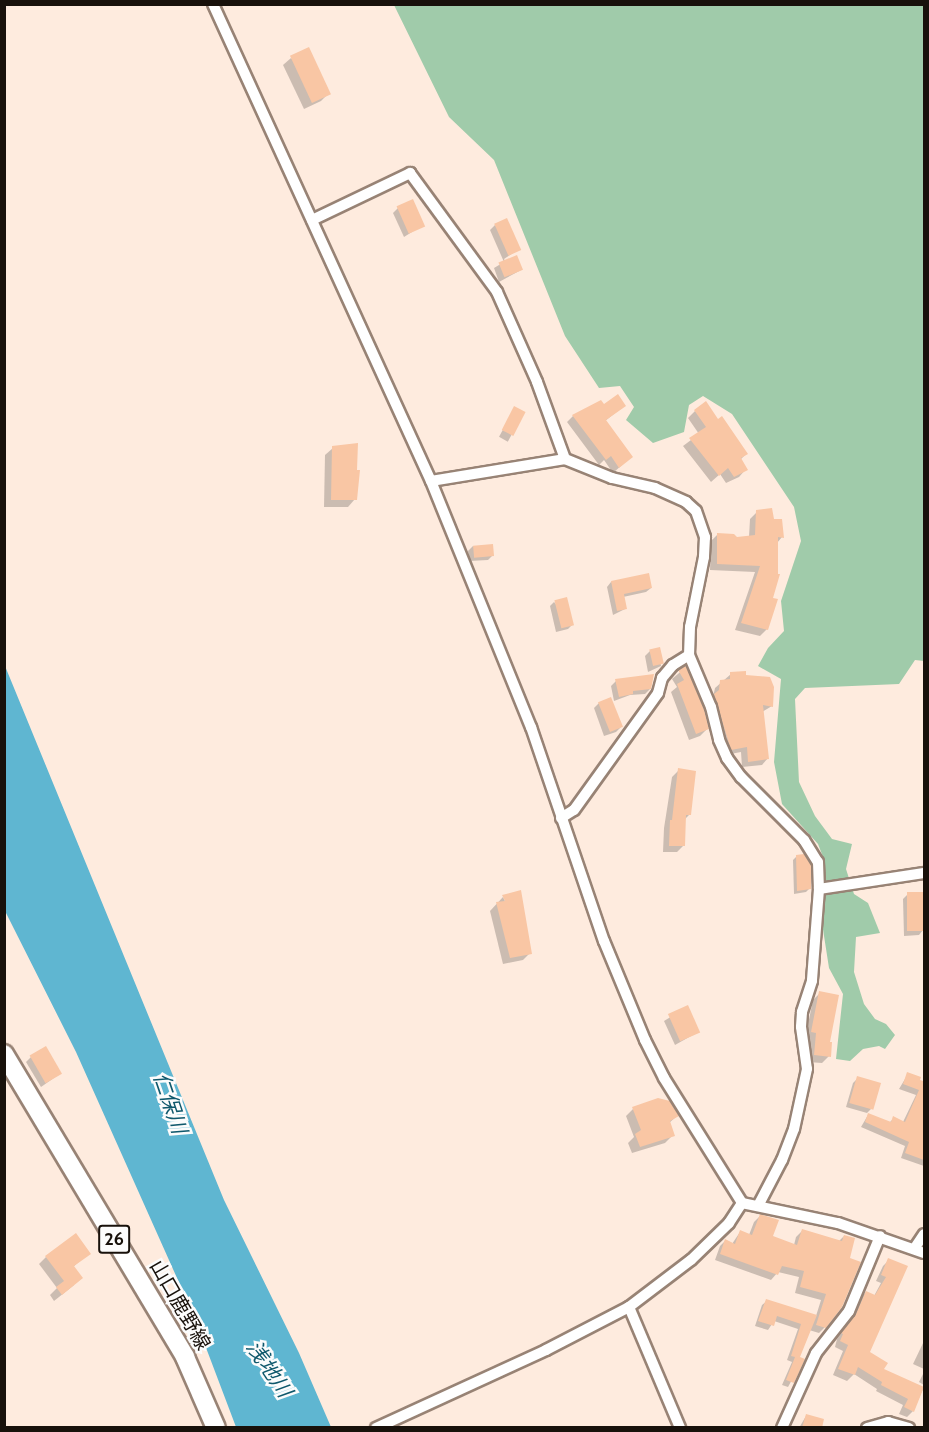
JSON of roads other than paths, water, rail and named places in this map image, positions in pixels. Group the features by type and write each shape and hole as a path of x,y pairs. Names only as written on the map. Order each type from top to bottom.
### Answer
{"main road":[{"name":"山口鹿野線","path":"4,1054 185,1357 216,1428"}],"street":[{"path":"213,4 431,481 531,727 604,941 645,1040 664,1078 742,1203 838,1223 919,1251 924,1234"},
{"path":"312,220 410,172 497,292 537,382 565,459"},
{"path":"431,481 565,459 612,478 656,488 686,502 696,511 705,537 704,557 690,627 689,655 711,707 719,740 727,758 741,777 804,840 818,862 819,889 812,981 802,1012 801,1027 807,1069 794,1129 782,1161 758,1206"},
{"path":"561,818 574,810 658,693 662,678 673,665 689,655"},
{"path":"819,889 924,873"},
{"path":"376,1428 546,1350 629,1307 691,1260 729,1223 742,1203"},
{"path":"783,1428 816,1353 849,1311 880,1236"},
{"path":"629,1307 680,1428"},
{"path":"867,1428 888,1422 909,1428"}],"water":[{"path":"5,666 224,1200 299,1353 331,1427 236,1427 194,1316 76,1052 5,911"}],"water label":[{"name":"仁保川","path":"170,1103"},
{"name":"浅地川","path":"269,1369"}]}
